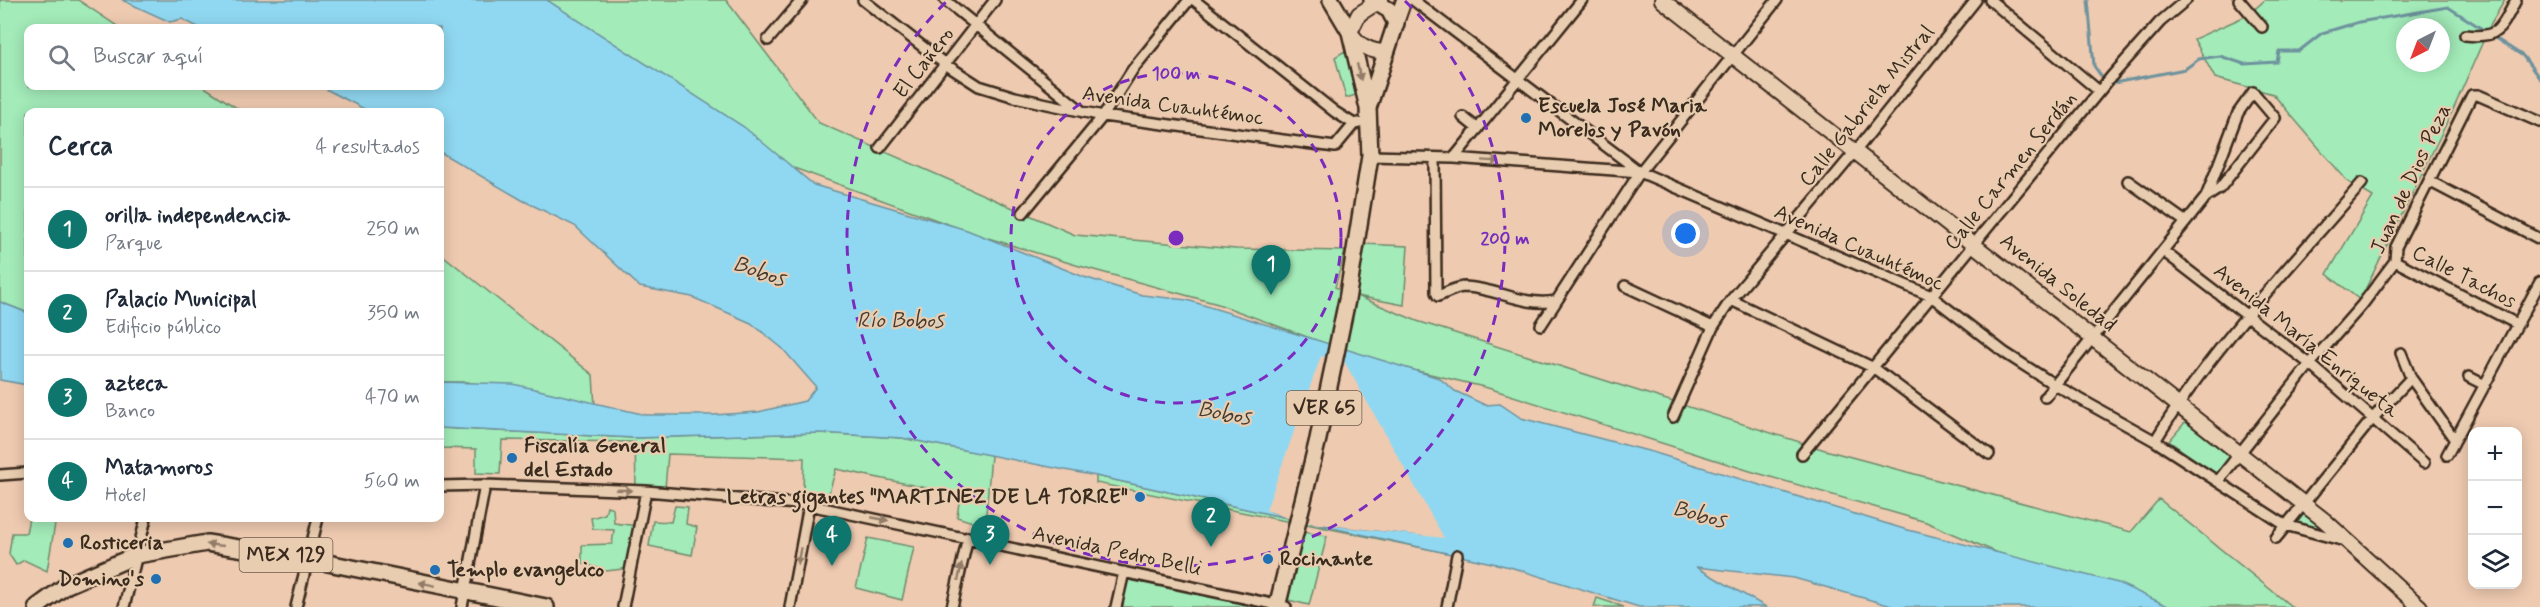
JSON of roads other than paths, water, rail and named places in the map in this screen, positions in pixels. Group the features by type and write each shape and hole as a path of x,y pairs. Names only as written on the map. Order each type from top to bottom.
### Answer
{"main road":[{"name":"VER 65","path":"1280,606 1347,300 1370,156 1350,32 1330,0"},
{"path":"1363,118 1404,0"},
{"name":"Avenida Soledad","path":"1662,0 2302,503 2350,542 2420,607"},
{"path":"1386,52 1369,50 1361,46 1350,32 1359,14 1377,1 1389,10 1396,23"},
{"name":"MEX 129","path":"37,607 67,585 137,555 207,543 308,559 464,600 546,607"}],"street":[{"path":"768,40 802,0"},
{"name":"Avenida Cuauhtémoc","path":"863,0 945,64 979,86 1015,97 1103,116 1335,147 1363,118"},
{"path":"945,0 1083,112"},
{"name":"El Cañero","path":"880,148 995,0"},
{"path":"1023,213 1103,116 1133,69 1189,0"},
{"path":"1194,0 1335,112 1363,118"},
{"path":"1413,0 1640,172"},
{"path":"1454,158 1582,0"},
{"path":"1541,325 1640,172 1777,0"},
{"name":"Calle Gabriela Mistral","path":"1674,417 1713,327 1731,300 1854,153 1976,0"},
{"path":"1990,0 2099,91"},
{"name":"Calle Carmen Serdán","path":"1802,454 2099,91 2160,22 2186,0"},
{"path":"2239,0 2262,27"},
{"path":"2465,35 2492,35 2500,29 2516,0"},
{"path":"2045,397 2206,197 2220,188 2275,118 2253,92 2238,112 2206,197"},
{"name":"Juan de Dios Peza","path":"2218,481 2310,364 2362,305 2395,261 2396,247 2472,95 2478,95 2540,122"},
{"path":"1463,117 1478,129"},
{"name":"Avenida Cuauhtémoc","path":"1370,156 1454,158 1640,172 1931,296 2005,353 2055,385 2155,441 2285,525 2350,542"},
{"path":"1436,159 1436,291 1438,296 1463,287 1487,290 1533,302 1555,301"},
{"path":"2128,181 2186,222"},
{"path":"2429,181 2540,239"},
{"path":"2155,441 2176,405 2248,316 2362,183"},
{"name":"Avenida María Enriqueta","path":"2163,251 2310,364 2424,463"},
{"name":"Calle Tachos","path":"2395,261 2517,324"},
{"path":"2447,455 2540,282"},
{"path":"1625,286 1713,327"},
{"path":"1731,300 1874,368 1989,454"},
{"path":"2401,353 2411,378 2455,440"},
{"path":"2469,377 2485,385"},
{"path":"2276,538 2373,418 2411,378"},
{"path":"0,475 24,473"},
{"path":"464,600 485,485"},
{"name":"Avenida Pedro Belli","path":"444,486 485,485 646,491 809,505 968,537 1280,606"},
{"path":"623,607 646,491"},
{"path":"790,607 809,505"},
{"path":"124,607 145,522"},
{"path":"296,607 317,522"},
{"path":"952,607 968,537"},
{"path":"1448,607 1457,555"},
{"path":"1116,607 1125,572"}],"water":[{"name":"Río Bobos","path":"122,0 547,0 744,127 814,185 967,230 1084,277 1142,295 1187,300 1439,378 1455,391 1485,405 1500,404 1521,418 1652,452 1904,529 2118,583 2170,607 1895,607 1794,578 1696,567 1766,607 1639,607 1510,567 1310,523 1424,535 1270,511 1287,518 1096,476 902,438 819,433 634,438 444,428 444,382 513,384 646,415 714,415 758,412 805,401 816,387 782,348 751,323 692,297 640,287 575,226 522,200 444,154 444,108 362,108 328,90 444,90 444,24 192,24 182,19 170,22"},
{"path":"0,302 24,311 24,384 0,380"}],"waterway":[{"path":"2088,0 2094,66 2101,76"},
{"path":"2114,83 2185,69 2199,59 2220,56 2244,64 2277,62 2279,51 2299,51 2322,33 2359,22 2448,7 2487,32"},
{"path":"2492,36 2523,56 2540,79"}],"place":[{"name":"Escuela José Maria Morelos y Pavón","path":"1526,118"},
{"name":"orilla independencia","path":"1271,295"},
{"name":"Fiscalía General del Estado","path":"512,458"},
{"name":"Letras gigantes \"MARTINEZ DE LA TORRE\"","path":"1140,497"},
{"name":"Rosticeria","path":"68,543"},
{"name":"Palacio Municipal","path":"1211,547"},
{"name":"Rocinante","path":"1268,559"},
{"name":"azteca","path":"990,565"},
{"name":"Matamoros","path":"832,566"},
{"name":"Templo evangelico","path":"435,570"},
{"name":"Domino's","path":"156,579"}],"water label":[{"name":"Bobos","path":"759,272"},
{"name":"Bobos","path":"1224,414"},
{"name":"Bobos","path":"1699,515"}]}
